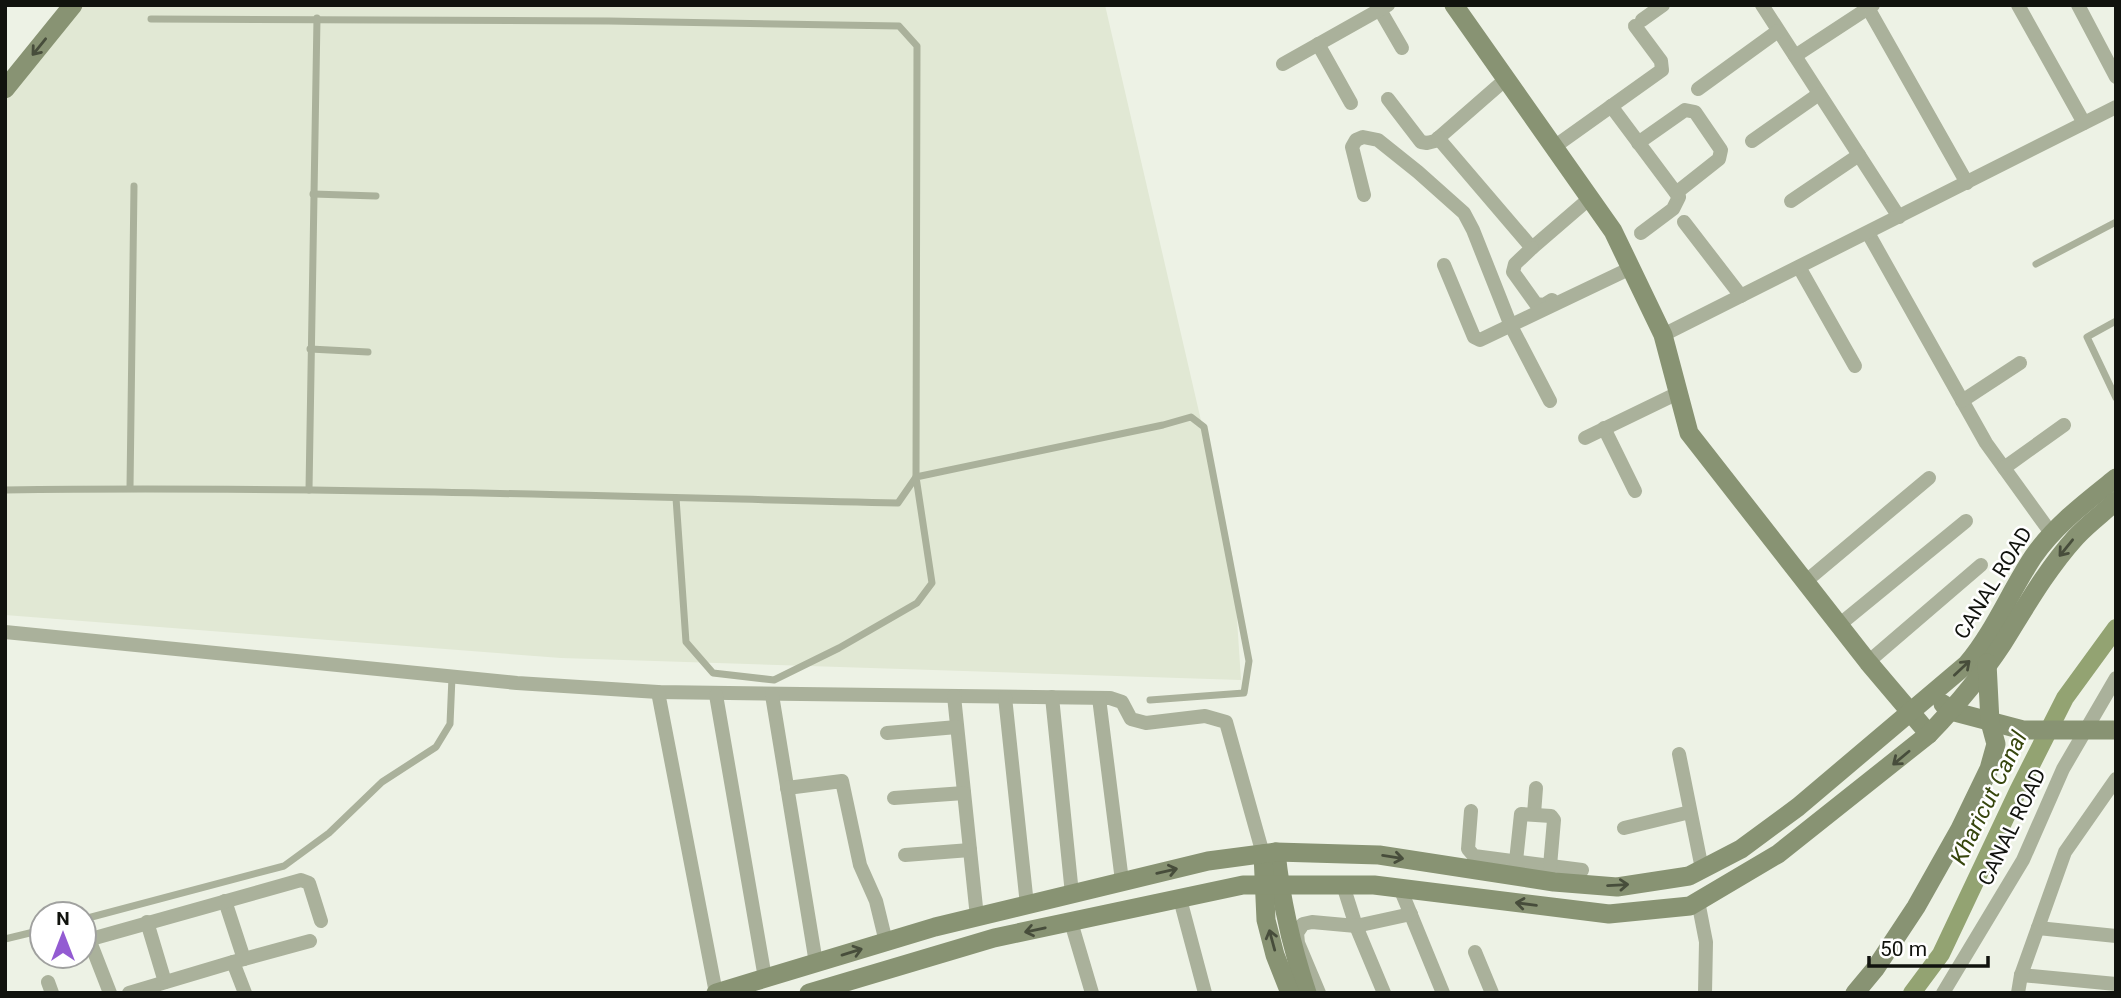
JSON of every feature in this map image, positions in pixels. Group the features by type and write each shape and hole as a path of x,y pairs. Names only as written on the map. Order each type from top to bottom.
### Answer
{"street":[{"path":"5,89 73,5"},
{"path":"1454,5 1613,230 1663,335 1689,433 1868,662 1929,734"},
{"path":"1554,147 1662,70 1661,61 1638,23 1663,5"},
{"path":"1762,5 1899,217"},
{"path":"2018,5 2084,123"},
{"path":"2078,5 2116,77"},
{"path":"1795,57 1871,7 1967,183"},
{"path":"1283,64 1384,8 1402,48"},
{"path":"1698,89 1778,30"},
{"path":"1318,44 1351,103"},
{"path":"1388,99 1421,142 1427,143 1438,138 1506,79"},
{"path":"1752,141 1819,94"},
{"path":"1611,106 1679,197 1674,209 1641,233"},
{"path":"1663,335 2116,107"},
{"path":"1639,143 1685,110 1695,112 1721,150 1721,155 1676,193"},
{"path":"1364,195 1352,147 1356,140 1363,137 1378,141 1393,151 1464,213 1511,326 1550,401"},
{"path":"1438,138 1532,248"},
{"path":"1791,201 1859,155"},
{"path":"1567,292 1544,305 1536,304 1513,272 1515,264 1590,198"},
{"path":"1684,222 1741,296"},
{"path":"1868,233 1986,443 2051,533"},
{"path":"1444,265 1474,337 1480,340 1631,268"},
{"path":"1800,267 1855,366"},
{"path":"1962,401 2020,363"},
{"path":"1584,438 1678,393"},
{"path":"2004,468 2064,425"},
{"path":"1604,428 1634,491"},
{"path":"1805,582 1929,478"},
{"name":"CANAL ROAD","path":"716,993 977,917 1208,861 1270,853 1379,855 1525,868 1617,887 1689,876 1741,849 1798,807 1967,664 1980,649 2011,593 2051,533 2116,478"},
{"path":"809,993 994,938 1243,885 1374,885 1609,914 1690,906 1778,854 1929,734 1951,711 2002,644 2038,585 2064,551 2078,534 2116,501"},
{"path":"1839,625 1966,521"},
{"path":"1868,662 1981,565"},
{"path":"5,632 452,677 658,692 716,695 1110,698 1122,702 1130,719 1146,723 1205,716 1226,722 1270,853 1272,885 1266,920 1275,955 1290,993"},
{"path":"1855,993 1875,969 1916,907 1960,829 1989,769 1996,744 1990,722 1987,663"},
{"name":"CANAL ROAD","path":"1943,993 2023,860 2063,768 2116,678"},
{"path":"658,692 716,993"},
{"path":"1933,694 1951,711 2023,730 2116,730"},
{"path":"716,695 765,978"},
{"path":"772,695 816,963"},
{"path":"954,696 977,917"},
{"path":"1005,697 1027,905"},
{"path":"1052,697 1072,894"},
{"path":"1099,698 1122,881"},
{"path":"887,733 957,727"},
{"path":"1679,754 1702,869"},
{"path":"2018,993 2021,975 2065,852 2116,779"},
{"path":"788,788 842,782 860,865 876,901 886,942"},
{"path":"1534,814 1536,788"},
{"path":"894,798 964,793"},
{"path":"1471,811 1468,849 1471,854 1525,868 1550,866 1582,870"},
{"path":"1525,868 1519,816 1523,813 1553,817 1550,866"},
{"path":"1625,828 1690,813"},
{"path":"905,855 970,850"},
{"path":"98,937 305,880 312,888 321,921"},
{"path":"1272,885 1307,993"},
{"path":"1343,885 1356,926 1384,993"},
{"path":"1400,888 1443,993"},
{"path":"1180,899 1205,993"},
{"path":"225,901 245,993"},
{"path":"1698,901 1706,942 1703,992"},
{"path":"1319,993 1298,943 1297,933 1303,924 1312,922 1356,926 1411,914"},
{"path":"147,922 165,982"},
{"path":"1071,922 1092,993"},
{"path":"2038,928 2116,936"},
{"path":"129,993 310,941"},
{"path":"1475,952 1492,993"},
{"path":"98,965 110,993"},
{"path":"2021,975 2116,984"}],"lane":[{"path":"309,490 317,18"},
{"path":"151,19 317,18 899,26 917,46 916,477 932,583 917,603 839,648 774,680 713,673 687,642 676,498"},
{"path":"130,488 134,186"},
{"path":"313,194 376,196"},
{"path":"2036,264 2116,222"},
{"path":"2116,321 2087,337 2116,398"},
{"path":"310,349 368,352"},
{"path":"5,489 309,490 898,503 916,477 1191,417 1204,427 1250,662 1244,693 1150,700"},
{"path":"98,915 285,866 329,833 382,782 436,747 450,724 452,677"},
{"path":"5,939 28,933"}],"shaded area":[{"path":"74,5 1105,5 1233,559 1241,680 561,658 5,615 5,97"}],"waterway":[{"name":"Kharicut Canal","path":"1912,993 1941,954 2065,698 2116,628"}]}
